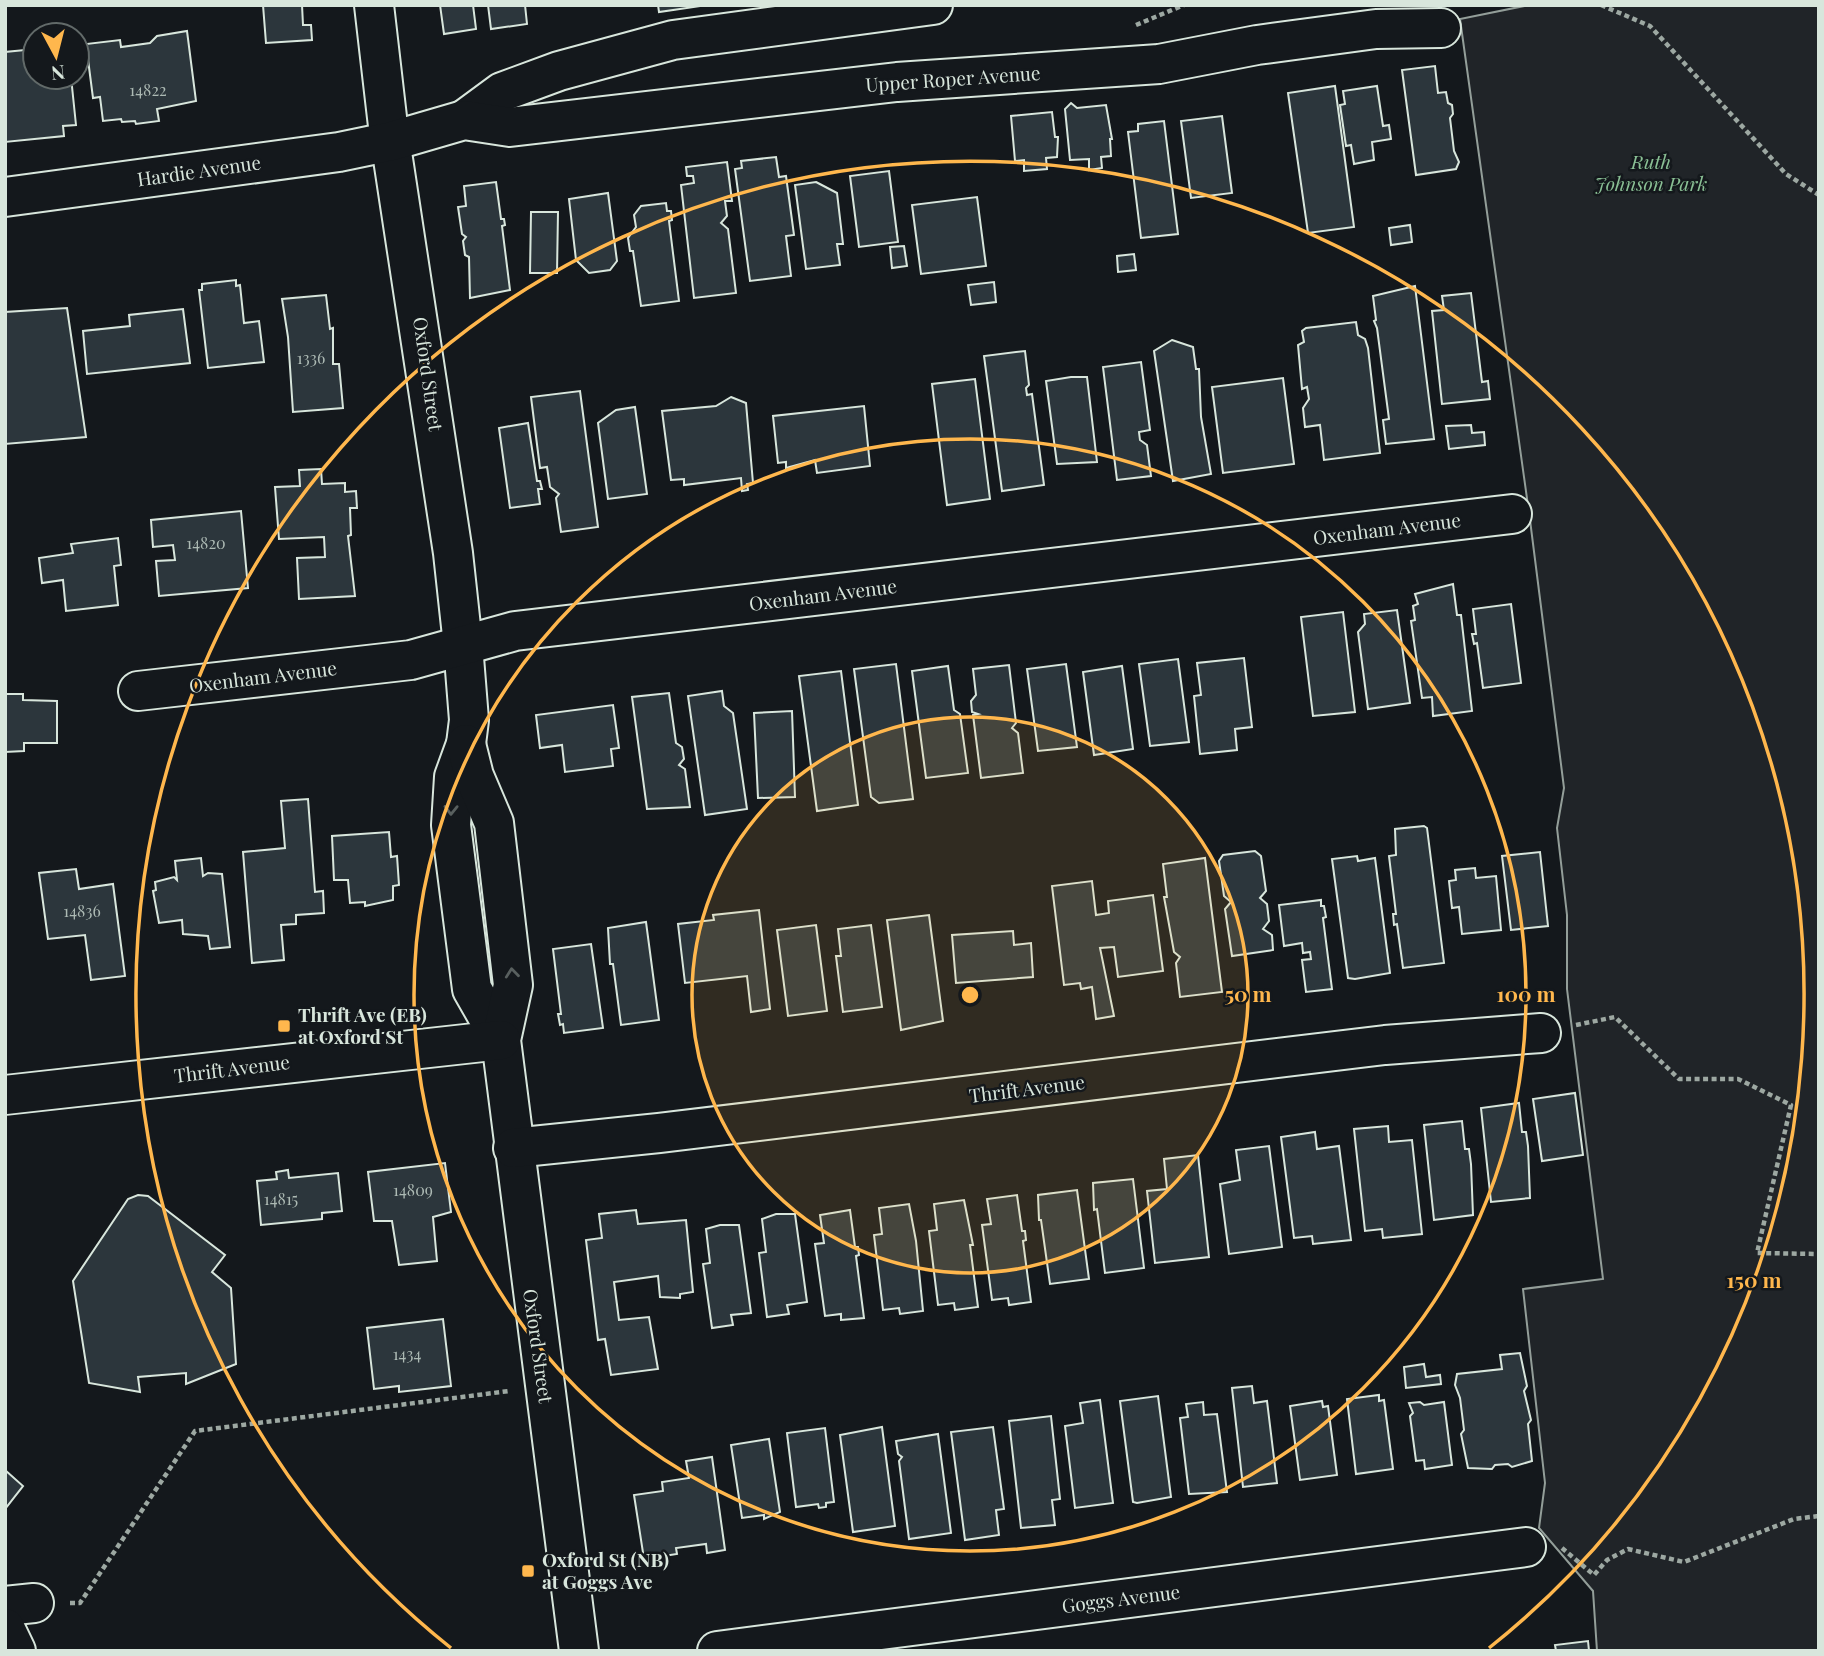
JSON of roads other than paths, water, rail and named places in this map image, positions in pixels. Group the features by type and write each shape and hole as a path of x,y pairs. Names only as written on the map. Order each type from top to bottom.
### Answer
{"street":[{"name":"Oxford Street","path":"374,5 450,527 463,645 469,720 466,744 454,777 451,825 472,989 501,1040 579,1651"},
{"name":"Upper Roper Avenue","path":"392,141 464,120 502,92 559,71 673,40 933,5"},
{"name":"Upper Roper Avenue","path":"464,120 510,127 897,82 1159,64 1257,44 1376,29 1441,28"},
{"name":"Hardie Avenue","path":"5,197 339,152 392,141"},
{"name":"Oxenham Avenue","path":"138,691 411,660 515,631 1512,514"},
{"name":"Thrift Avenue","path":"513,1147 673,1132 1385,1045 1541,1033"},
{"name":"Thrift Avenue","path":"5,1094 501,1040"},
{"name":"Goggs Avenue","path":"717,1651 1526,1547"},
{"path":"5,1628 16,1651"}],"place":[{"name":"Thrift Ave (EB) at Oxford St","path":"284,1026"},
{"name":"Oxford St (NB) at Goggs Ave","path":"528,1571"}],"park label":[{"name":"Ruth Johnson Park","path":"1651,173"}]}
